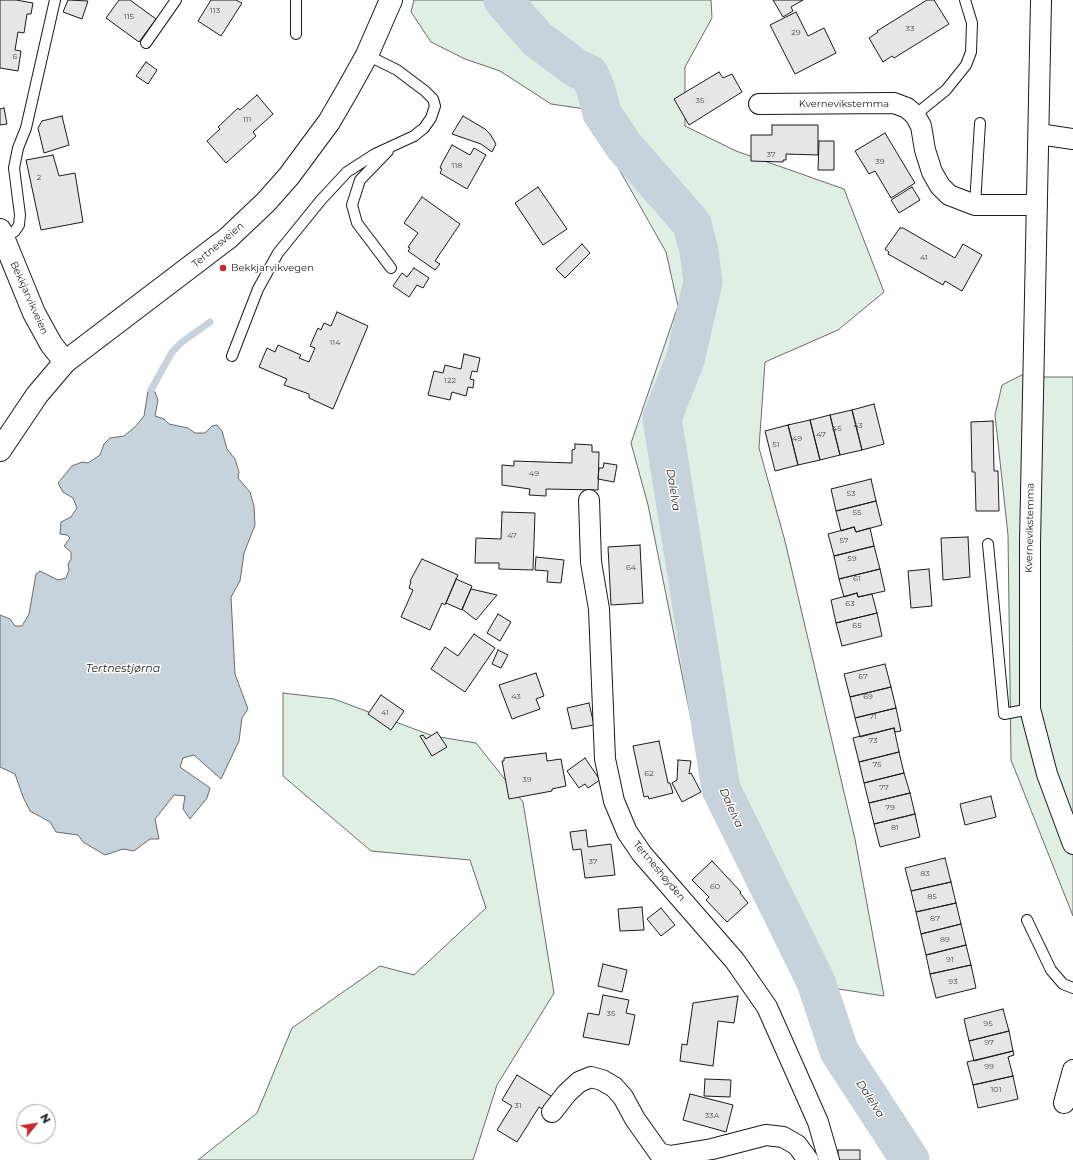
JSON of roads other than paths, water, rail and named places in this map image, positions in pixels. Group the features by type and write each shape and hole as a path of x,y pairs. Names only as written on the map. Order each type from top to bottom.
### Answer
{"main road":[{"name":"Tertnesveien","path":"0,450 37,395 65,362 194,265 248,220 289,176 329,122 367,55 390,0"},
{"name":"Bekkjarvikveien","path":"1,236 34,313 51,344 65,362"}],"street":[{"name":"Kvernevikstemma","path":"1041,0 1038,62 1039,134 1030,535 1030,708 1036,741 1073,844"},
{"name":"Kvernevikstemma","path":"759,104 894,103 906,108 915,115"},
{"path":"915,115 921,126 925,150 932,172 940,186 949,195 975,205 1037,205"},
{"path":"1039,134 1073,138"},
{"name":"Tertneshøyden","path":"589,500 591,562 599,609 606,759 614,801 627,832 642,854 735,961 767,1007 818,1122 829,1160"},
{"path":"1064,1103 1073,1070"},
{"path":"552,1112 567,1093 579,1082 591,1077 602,1080 614,1087 623,1097 635,1119 659,1153 678,1158 766,1135 783,1137 797,1145 808,1160"}],"lane":[{"path":"1,236 15,231 19,225 20,215 14,168 18,148 26,128 55,0"},
{"path":"146,43 176,0"},
{"path":"296,0 296,34"},
{"path":"915,115 946,90 966,65 971,52 972,23 965,0"},
{"path":"232,356 258,289 278,253 347,172 362,161 414,136 424,128 431,118 435,106 433,99 397,70 367,55"},
{"path":"975,205 980,123"},
{"path":"391,268 357,223 352,205 360,180 379,160 399,143"},
{"path":"988,544 1004,714 1030,708"},
{"path":"1028,920 1051,970 1063,984 1073,988"}],"water":[{"name":"Tertnestjørna","path":"151,390 155,392 158,400 155,416 164,419 169,424 188,428 195,433 205,433 212,426 217,425 222,431 227,449 235,459 239,472 238,478 250,492 254,506 255,525 244,553 240,581 231,597 235,674 248,709 242,718 239,741 221,779 194,755 183,758 180,767 210,788 207,798 190,819 183,809 185,796 174,795 155,819 159,839 150,839 134,851 123,849 105,855 83,842 78,835 56,832 50,822 30,811 23,797 15,774 0,767 0,615 10,619 15,626 22,626 29,614 36,574 40,571 58,580 66,578 69,570 68,564 71,559 71,552 64,546 70,538 67,535 60,534 61,522 71,517 77,508 73,498 63,492 58,483 72,466 82,462 88,463 100,455 104,444 110,438 124,436 135,427 144,416 148,391"}],"waterway":[{"name":"Dalelva","path":"503,0 537,39 576,68 589,74 596,90 602,113 624,146 692,224 699,251 703,282 685,360 662,418 721,789 816,982 839,1051 910,1160"},
{"path":"151,390 172,352 182,342 210,322"}],"place":[{"name":"Bekkjarvikvegen","path":"223,268"}]}
